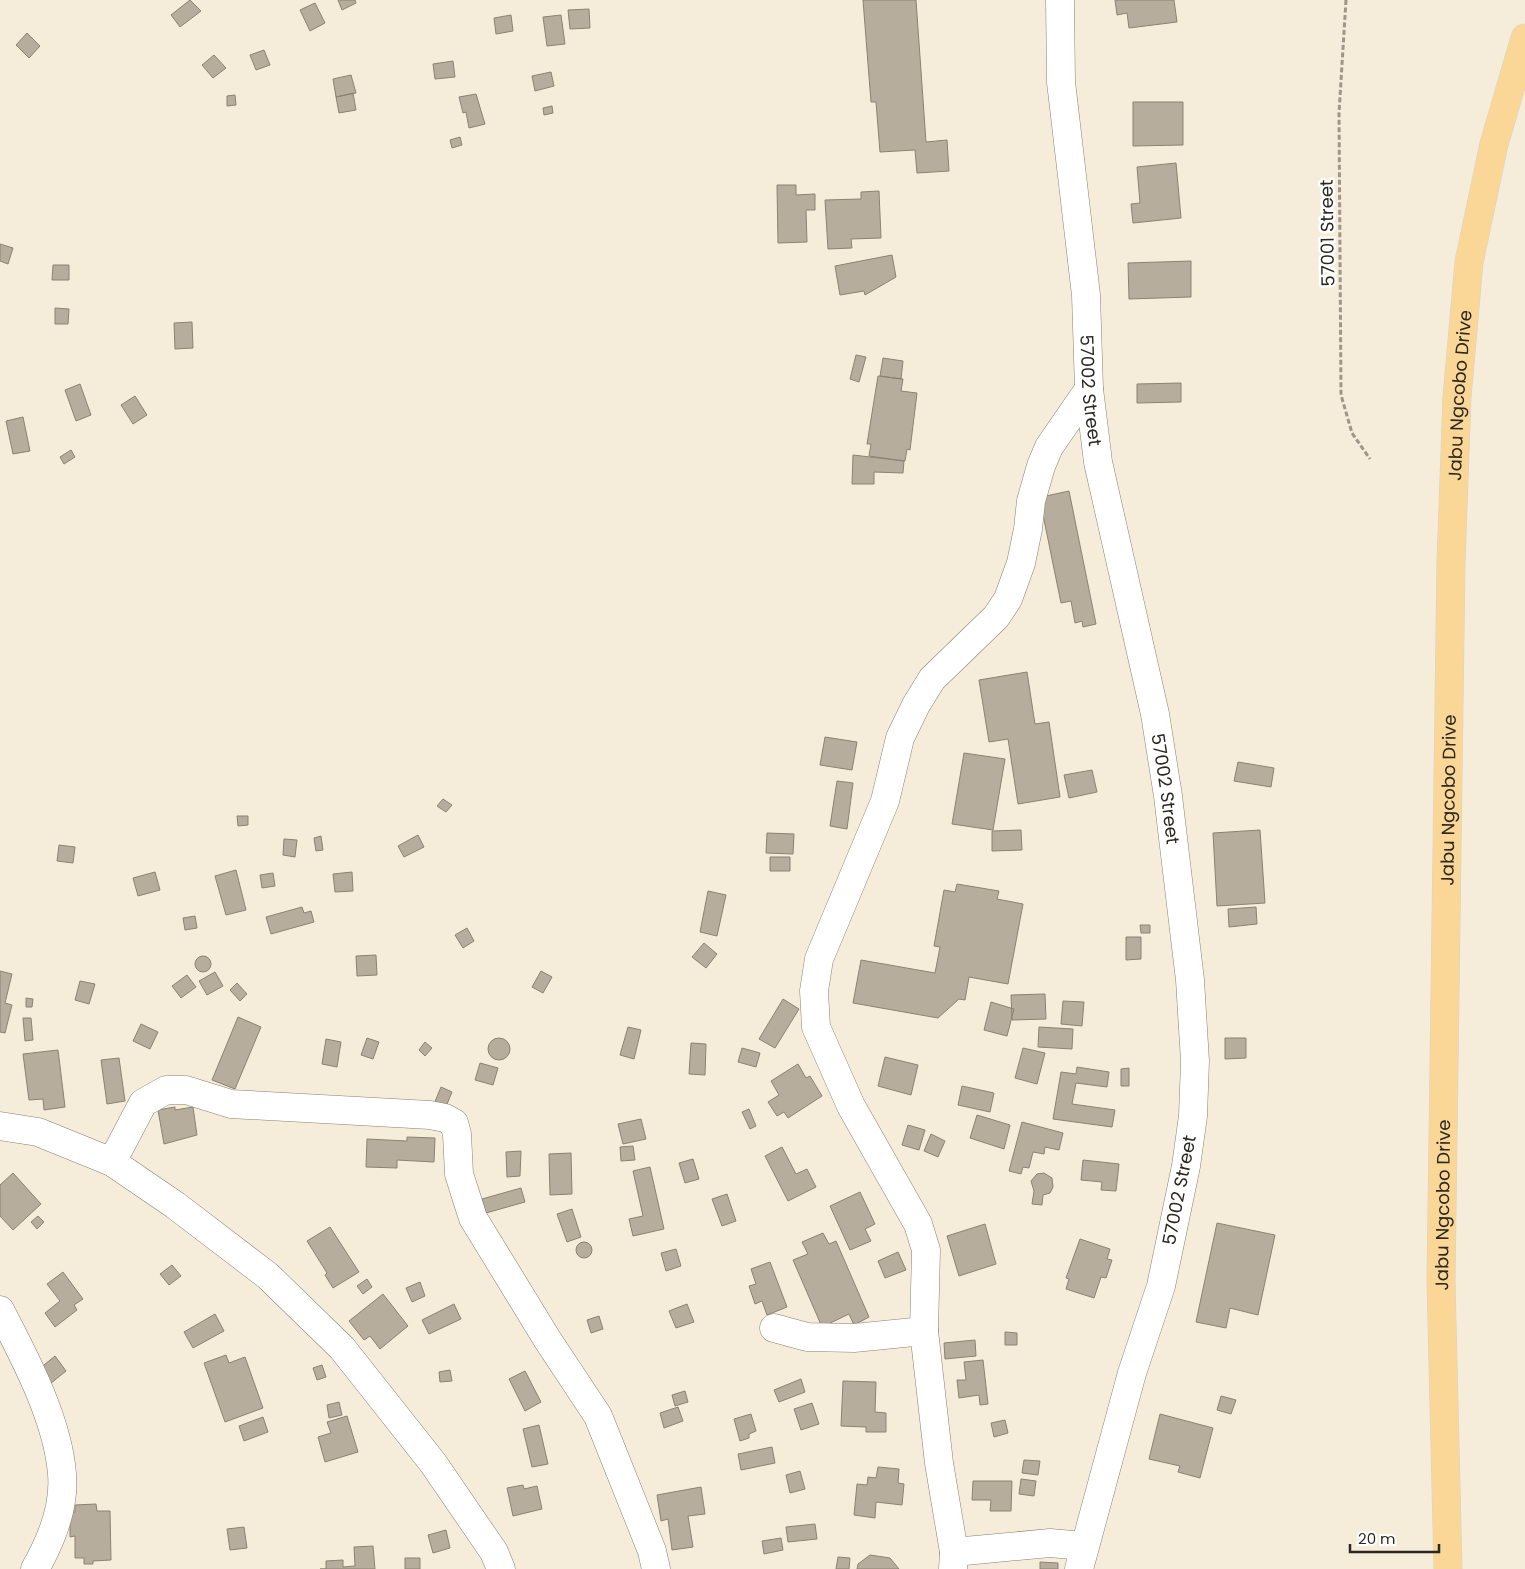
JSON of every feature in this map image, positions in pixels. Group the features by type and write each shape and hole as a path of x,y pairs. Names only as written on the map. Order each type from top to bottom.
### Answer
{"main road":[{"name":"Jabu Ngcobo Drive","path":"1448,1569 1441,1281 1451,562 1457,397 1469,262 1494,144 1525,38"}],"street":[{"name":"57002 Street","path":"1060,0 1061,82 1086,295 1089,389 1098,462 1155,714 1168,796 1190,980 1196,1061 1193,1116 1186,1166 1160,1286 1132,1373 1081,1558"},
{"path":"1081,1558 1050,1543 954,1561 939,1463 924,1331 926,1250 918,1224 851,1106 816,1027 814,992 819,959 885,801 900,738 916,705 932,679 996,618 1008,599 1020,563 1028,528 1030,501 1041,466 1049,447 1089,389"},
{"path":"112,1162 143,1103 166,1090 176,1089 231,1104 430,1115 451,1120 454,1123 457,1134 459,1174 473,1218 546,1339 598,1416 646,1534 656,1569"},
{"path":"0,1126 38,1132 112,1162 175,1205 268,1276 342,1348 433,1463 494,1552 501,1569"},
{"path":"0,1310 28,1364 57,1443 62,1476 57,1518 48,1545 35,1569"},
{"path":"774,1328 807,1336 854,1338 924,1331"}],"path":[{"name":"57001 Street","path":"1346,0 1339,113 1341,395 1352,433 1370,459"}],"building":[{"path":"190,0 201,11 180,27 171,15"},
{"path":"338,0 355,0 356,3 342,10"},
{"path":"863,0 916,0 926,142 947,140 949,171 917,173 915,150 880,152 876,102 871,102"},
{"path":"1115,0 1174,0 1177,22 1129,28 1127,13 1117,15"},
{"path":"315,3 325,23 310,31 300,10"},
{"path":"589,9 590,28 570,29 568,10"},
{"path":"511,15 513,31 496,34 494,18"},
{"path":"561,15 565,44 547,46 543,17"},
{"path":"27,33 40,46 29,58 16,45"},
{"path":"264,50 270,65 256,70 250,55"},
{"path":"214,55 226,68 213,78 202,65"},
{"path":"453,61 455,77 435,79 433,64"},
{"path":"551,72 554,86 535,91 532,76"},
{"path":"351,75 356,93 336,97 333,79"},
{"path":"353,93 356,110 339,113 336,97"},
{"path":"476,94 485,124 469,128 466,112 463,113 459,97"},
{"path":"235,95 236,105 227,106 227,96"},
{"path":"1133,102 1183,102 1183,145 1133,146"},
{"path":"552,106 553,113 544,115 543,108"},
{"path":"460,137 462,145 452,148 450,140"},
{"path":"1176,163 1181,218 1133,223 1131,204 1140,203 1137,167"},
{"path":"777,185 796,185 796,195 815,194 815,210 806,210 807,242 778,243"},
{"path":"879,191 881,238 851,239 852,248 828,249 825,200 861,199 861,192"},
{"path":"0,244 13,248 8,264 0,261"},
{"path":"892,255 896,277 865,295 864,291 840,295 835,266"},
{"path":"1191,261 1191,297 1129,299 1128,263"},
{"path":"53,265 69,265 69,280 52,280"},
{"path":"55,308 69,309 68,324 55,324"},
{"path":"192,322 193,348 175,349 174,323"},
{"path":"856,355 866,357 859,382 850,379"},
{"path":"883,358 903,361 901,379 880,376"},
{"path":"878,376 903,379 901,391 917,393 910,450 907,449 905,461 869,456 871,444 867,444"},
{"path":"1181,383 1181,402 1137,403 1137,384"},
{"path":"80,384 91,415 76,421 65,390"},
{"path":"135,396 147,415 133,424 121,405"},
{"path":"23,417 30,451 13,454 6,421"},
{"path":"71,450 75,457 64,464 60,457"},
{"path":"853,455 904,461 903,473 874,472 874,484 852,484"},
{"path":"1069,491 1096,624 1083,627 1082,621 1075,623 1071,601 1061,603 1041,505 1046,496"},
{"path":"1027,672 1035,724 1049,722 1060,797 1018,804 1008,739 989,742 979,680"},
{"path":"825,737 857,742 852,770 820,765"},
{"path":"964,753 1005,759 993,830 952,824"},
{"path":"1238,762 1274,768 1271,787 1234,781"},
{"path":"1092,770 1097,792 1069,798 1064,775"},
{"path":"837,781 853,783 847,829 830,826"},
{"path":"443,799 452,805 446,812 437,806"},
{"path":"237,816 248,816 248,825 238,826"},
{"path":"1021,830 1022,850 992,851 992,831"},
{"path":"1260,830 1265,903 1217,906 1213,833"},
{"path":"767,833 794,834 793,854 766,853"},
{"path":"418,835 424,847 404,857 398,846"},
{"path":"321,836 323,850 316,851 314,838"},
{"path":"284,839 297,840 295,857 283,855"},
{"path":"59,845 75,847 73,863 57,861"},
{"path":"770,857 790,857 790,871 770,871"},
{"path":"236,870 246,910 226,915 215,876"},
{"path":"155,872 160,890 138,896 133,878"},
{"path":"352,872 353,891 335,892 333,874"},
{"path":"273,873 275,886 262,888 260,875"},
{"path":"957,884 999,891 997,899 1023,904 1008,984 969,977 965,1000 959,999 938,1018 853,1003 861,960 935,973 940,947 934,946 944,890 955,892"},
{"path":"708,891 726,895 717,936 700,932"},
{"path":"302,907 304,913 311,911 314,922 271,934 266,917"},
{"path":"1256,907 1257,924 1229,927 1228,909"},
{"path":"195,916 197,928 185,930 183,918"},
{"path":"1140,925 1150,925 1150,933 1141,933"},
{"path":"467,928 474,941 463,948 455,935"},
{"path":"1126,937 1141,937 1141,959 1126,960"},
{"path":"704,943 717,954 706,968 692,957"},
{"path":"376,955 377,975 357,976 356,956"},
{"path":"200,956 206,956 211,961 209,970 200,972 195,967 195,961"},
{"path":"0,971 12,974 5,1003 12,1005 5,1033 0,1032"},
{"path":"541,971 552,977 543,993 532,987"},
{"path":"215,972 223,986 207,995 199,981"},
{"path":"187,975 196,987 181,998 172,986"},
{"path":"80,981 95,984 89,1004 75,1000"},
{"path":"237,983 247,994 240,1001 230,990"},
{"path":"1045,994 1046,1019 1012,1020 1011,995"},
{"path":"26,998 33,999 32,1007 26,1007"},
{"path":"783,999 799,1009 775,1048 759,1039"},
{"path":"1063,1001 1084,1002 1082,1026 1061,1024"},
{"path":"991,1002 1014,1009 1007,1036 984,1030"},
{"path":"238,1017 261,1027 235,1089 212,1080"},
{"path":"23,1018 31,1018 33,1040 25,1041"},
{"path":"141,1024 158,1032 150,1049 133,1041"},
{"path":"628,1027 641,1030 634,1059 620,1055"},
{"path":"1039,1027 1073,1029 1072,1049 1038,1047"},
{"path":"367,1038 379,1042 373,1059 361,1055"},
{"path":"495,1038 503,1038 510,1045 510,1053 503,1060 495,1060 488,1053 488,1045"},
{"path":"1225,1038 1246,1038 1246,1058 1225,1059"},
{"path":"326,1039 341,1042 337,1067 322,1064"},
{"path":"425,1042 432,1048 425,1056 419,1050"},
{"path":"691,1043 706,1044 705,1075 689,1074"},
{"path":"742,1048 760,1053 756,1067 738,1062"},
{"path":"1023,1048 1045,1053 1037,1084 1015,1078"},
{"path":"58,1050 65,1107 44,1110 43,1099 29,1100 23,1054"},
{"path":"885,1057 918,1065 911,1095 878,1086"},
{"path":"119,1058 125,1101 107,1104 101,1060"},
{"path":"480,1063 498,1068 493,1085 475,1080"},
{"path":"798,1064 806,1078 810,1076 822,1096 788,1118 784,1112 777,1116 768,1102 779,1095 771,1081"},
{"path":"1077,1067 1109,1072 1107,1087 1076,1083 1072,1104 1115,1110 1112,1127 1053,1119 1061,1072 1076,1074"},
{"path":"1129,1068 1129,1086 1121,1086 1121,1069"},
{"path":"962,1086 994,1093 990,1112 958,1105"},
{"path":"441,1087 452,1092 445,1109 434,1104"},
{"path":"175,1107 175,1110 193,1107 197,1135 164,1144 158,1110"},
{"path":"749,1109 756,1126 750,1129 742,1112"},
{"path":"977,1115 1010,1125 1004,1149 970,1138"},
{"path":"641,1119 646,1139 623,1144 618,1124"},
{"path":"1022,1122 1063,1133 1059,1150 1045,1147 1044,1154 1033,1152 1029,1168 1023,1167 1021,1174 1009,1171"},
{"path":"908,1125 925,1130 919,1150 902,1145"},
{"path":"931,1134 945,1141 938,1157 924,1151"},
{"path":"407,1137 435,1138 434,1162 397,1160 397,1168 366,1167 367,1139 407,1141"},
{"path":"633,1146 635,1160 621,1161 620,1147"},
{"path":"782,1147 796,1174 807,1169 816,1187 788,1201 765,1156"},
{"path":"521,1151 520,1176 507,1177 506,1152"},
{"path":"571,1153 572,1194 550,1195 549,1154"},
{"path":"693,1159 699,1179 685,1183 679,1163"},
{"path":"1083,1160 1119,1164 1116,1191 1101,1190 1102,1182 1081,1180"},
{"path":"650,1167 664,1229 633,1236 629,1219 643,1216 633,1171"},
{"path":"13,1173 41,1204 13,1230 0,1216 0,1185"},
{"path":"1044,1173 1052,1178 1053,1187 1050,1193 1043,1195 1042,1205 1032,1204 1034,1191 1031,1181 1037,1174"},
{"path":"521,1188 525,1202 486,1213 482,1199"},
{"path":"860,1192 875,1224 865,1229 871,1241 850,1250 830,1206"},
{"path":"727,1194 736,1221 722,1226 712,1199"},
{"path":"572,1209 581,1237 567,1242 557,1214"},
{"path":"38,1216 44,1222 37,1229 31,1222"},
{"path":"1217,1223 1275,1235 1258,1315 1230,1308 1226,1328 1196,1322"},
{"path":"985,1224 996,1264 959,1276 947,1236"},
{"path":"330,1227 359,1272 333,1288 325,1275 327,1273 307,1241"},
{"path":"823,1233 829,1244 836,1241 869,1317 854,1325 849,1314 822,1327 793,1260 808,1254 802,1242"},
{"path":"1080,1239 1110,1249 1107,1259 1112,1260 1106,1278 1101,1277 1094,1298 1066,1289 1069,1279 1066,1278"},
{"path":"584,1242 590,1244 592,1250 590,1256 584,1258 578,1256 576,1250 578,1244"},
{"path":"676,1249 681,1266 666,1271 661,1253"},
{"path":"898,1252 906,1270 885,1278 878,1261"},
{"path":"770,1262 787,1307 767,1315 762,1301 755,1304 749,1286 756,1284 751,1269"},
{"path":"172,1265 181,1276 169,1285 160,1274"},
{"path":"63,1272 83,1299 74,1305 77,1310 55,1327 45,1313 60,1301 47,1284"},
{"path":"367,1279 372,1287 363,1294 357,1286"},
{"path":"420,1282 425,1296 412,1302 406,1288"},
{"path":"383,1294 408,1326 380,1349 370,1336 364,1340 349,1321"},
{"path":"454,1304 461,1319 429,1334 422,1320"},
{"path":"687,1304 694,1322 676,1328 669,1311"},
{"path":"215,1314 224,1331 193,1348 184,1332"},
{"path":"599,1316 603,1329 591,1333 587,1320"},
{"path":"1005,1332 1017,1333 1017,1345 1005,1345"},
{"path":"975,1340 976,1356 945,1359 944,1343"},
{"path":"226,1355 229,1363 245,1357 263,1408 225,1422 204,1363"},
{"path":"55,1356 66,1371 50,1384 39,1369"},
{"path":"983,1360 988,1404 980,1405 979,1395 959,1398 957,1380 966,1380 964,1362"},
{"path":"322,1365 326,1377 317,1380 313,1368"},
{"path":"450,1370 452,1381 440,1382 439,1372"},
{"path":"525,1371 541,1402 525,1411 509,1379"},
{"path":"801,1379 805,1392 779,1402 774,1390"},
{"path":"843,1381 876,1382 875,1412 886,1413 886,1432 866,1432 866,1427 841,1426"},
{"path":"685,1391 688,1402 675,1406 672,1395"},
{"path":"1221,1396 1236,1400 1231,1414 1217,1410"},
{"path":"339,1402 342,1415 329,1418 327,1405"},
{"path":"812,1403 819,1424 801,1430 794,1409"},
{"path":"678,1407 683,1421 664,1428 660,1413"},
{"path":"751,1414 756,1431 749,1434 749,1438 740,1441 734,1419"},
{"path":"1160,1414 1213,1428 1200,1478 1178,1472 1180,1466 1149,1459"},
{"path":"347,1416 358,1452 325,1462 318,1437 331,1433 327,1422"},
{"path":"263,1417 268,1432 244,1441 239,1426"},
{"path":"1005,1420 1008,1433 994,1437 991,1423"},
{"path":"539,1425 548,1464 532,1467 523,1429"},
{"path":"772,1447 775,1463 741,1470 738,1454"},
{"path":"1024,1460 1040,1461 1038,1475 1022,1473"},
{"path":"878,1467 899,1469 898,1483 904,1484 902,1505 876,1502 875,1518 854,1515 857,1484 867,1485 868,1477 876,1478"},
{"path":"800,1471 805,1489 790,1493 786,1475"},
{"path":"1021,1479 1036,1481 1034,1496 1019,1494"},
{"path":"973,1481 1012,1481 1011,1511 990,1511 991,1500 972,1500"},
{"path":"523,1485 524,1489 537,1486 542,1509 513,1516 507,1488"},
{"path":"701,1487 705,1514 688,1516 693,1547 672,1550 668,1519 661,1521 657,1495"},
{"path":"96,1504 97,1511 110,1511 111,1560 93,1561 93,1564 84,1564 84,1558 75,1558 75,1536 70,1537 70,1512 75,1512 75,1505"},
{"path":"815,1524 817,1539 788,1542 786,1527"},
{"path":"244,1527 247,1548 230,1550 227,1529"},
{"path":"446,1530 450,1548 433,1553 428,1535"},
{"path":"781,1538 783,1550 764,1554 762,1541"},
{"path":"373,1546 375,1569 326,1569 326,1561 343,1560 343,1567 355,1566 354,1547"},
{"path":"870,1555 890,1558 899,1569 857,1569 858,1564"},
{"path":"838,1557 850,1558 849,1569 836,1569"},
{"path":"405,1558 420,1558 420,1569 405,1569"},
{"path":"1040,1562 1058,1563 1058,1569 1040,1569"}]}
